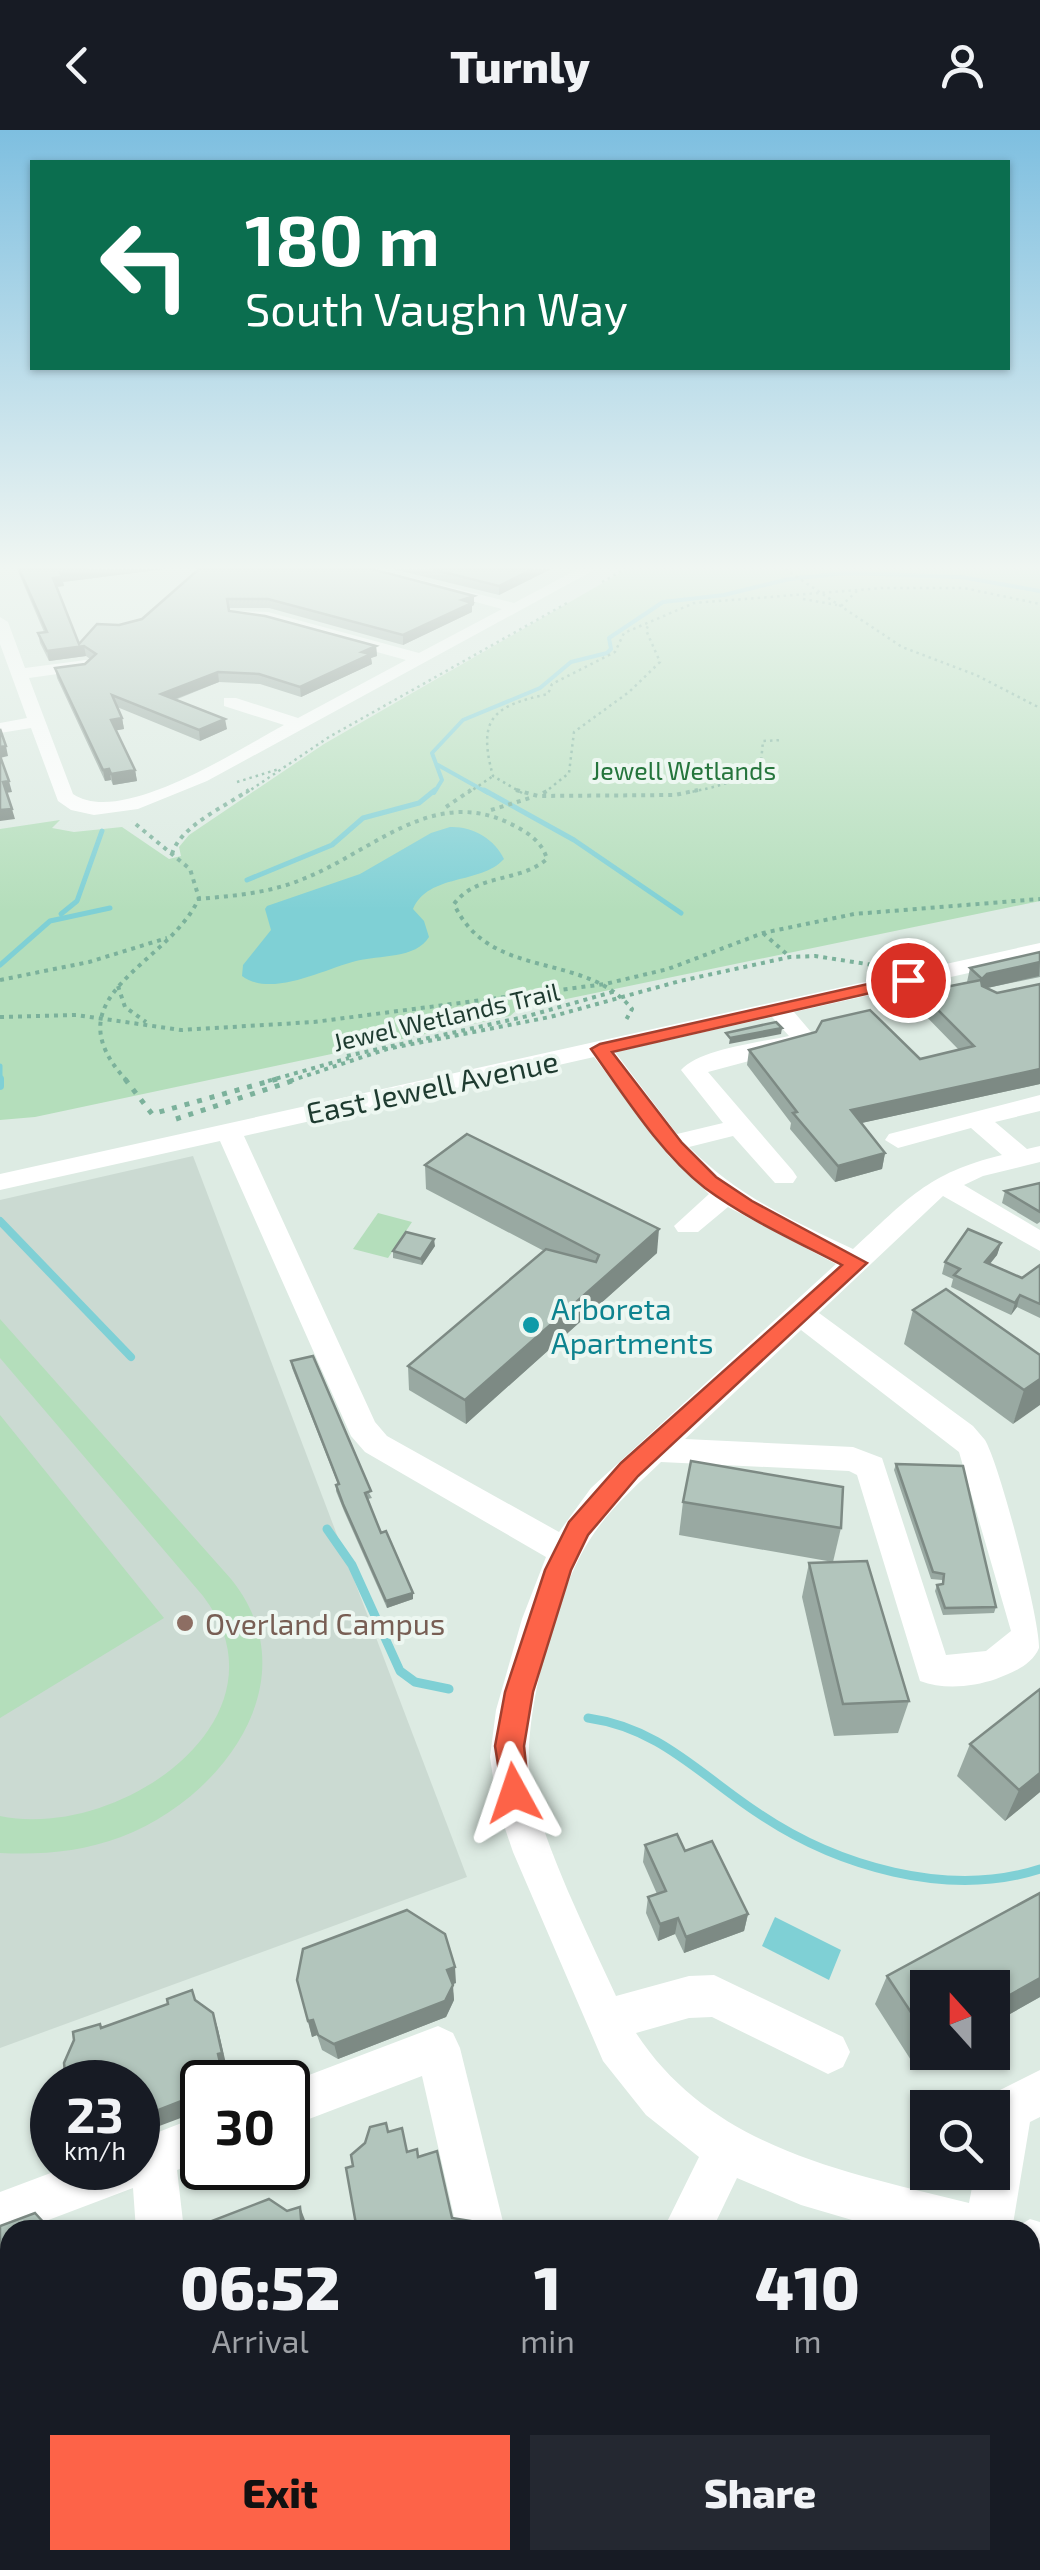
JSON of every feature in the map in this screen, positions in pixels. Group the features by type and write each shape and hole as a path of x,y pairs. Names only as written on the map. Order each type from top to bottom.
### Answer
{"street":[{"path":"23,683 65,797 78,807 95,811 122,806 200,778 377,683"},
{"path":"230,702 300,724"},
{"path":"0,728 38,722"},
{"name":"East Jewell Avenue","path":"0,1182 1040,950"},
{"path":"1010,956 1031,974"},
{"path":"778,1009 806,1039 710,1062 693,1070 784,1178"},
{"path":"600,1049 672,1143 726,1194 856,1263"},
{"path":"898,1140 1040,1104"},
{"path":"976,1119 1031,1156"},
{"path":"672,1143 739,1127"},
{"path":"229,1131 362,1428 385,1449 565,1552"},
{"path":"946,2220 798,2181 727,2149 682,2117 643,2080 624,2055 606,2020 526,1829 510,1768 511,1728 565,1552 603,1496 943,1184 974,1170 1031,1156"},
{"path":"943,1184 1040,1242"},
{"path":"688,1226 726,1194"},
{"path":"651,1450 852,1459 870,1467 933,1670 980,1670 1022,1647 1029,1632 974,1448 962,1434 799,1314"},
{"path":"606,2020 689,1996 714,1996 828,2052"},
{"path":"310,2097 438,2048 480,2220"},
{"path":"986,2220 1010,2109 1040,2092"},
{"path":"692,2220 727,2149"},
{"path":"0,2216 66,2190"},
{"path":"147,2190 157,2220"}],"path":[{"path":"172,854 174,846 190,830 329,738 430,683"},
{"path":"554,683 548,694 516,700 498,713 484,738 493,776 518,792 538,796 675,795 728,784 748,774 760,762 763,741 783,740"},
{"path":"442,810 488,810 556,788 570,770 574,732 640,683"},
{"path":"991,683 1040,708"},
{"path":"198,898 255,892 302,880 442,810 493,776"},
{"path":"122,806 144,834 191,871 198,884 198,898 190,918 118,982 100,1017 102,1047 142,1093 152,1114 284,1074 550,1017 790,958 815,956 881,965"},
{"path":"488,810 532,837 545,849 547,858 535,869 462,892 454,904 470,935 556,972 605,984 625,997 632,1009 622,1028"},
{"path":"0,1018 38,1014 100,1017 181,1030 292,1024 605,984 668,968 763,932 870,912 1040,899"},
{"path":"763,932 790,958"},
{"path":"0,980 89,962 174,936"},
{"path":"556,972 558,990"},
{"path":"118,982 124,1007 148,1023"},
{"name":"Jewel Wetlands Trail","path":"284,1074 382,1046 528,1016 616,991"},
{"path":"159,1124 387,1049"}],"shaded area":[{"name":"Overland Campus","path":"193,1156 467,1877 0,2048 0,1200"}],"green space":[{"name":"Jewell Wetlands","path":"430,683 1040,683 1040,901 518,1009 510,1016 35,1117 0,1120 0,829 60,820 52,828 74,832 122,827 169,859 181,856 179,847 189,835 324,744"},
{"path":"378,1213 412,1222 388,1258 353,1249"},
{"path":"0,1319 231,1579 254,1617 262,1656 258,1695 244,1731 222,1765 192,1795 158,1819 121,1837 61,1851 0,1853 0,1816 47,1819 95,1809 141,1789 181,1761 211,1725 227,1685 226,1641 203,1596 0,1358"},
{"path":"0,1415 164,1618 0,1718"}],"water":[{"path":"450,827 482,835 504,859 482,873 442,884 421,898 413,909 424,921 429,937 423,944 406,953 356,961 283,983 254,982 242,976 243,965 271,930 267,906 360,874 431,833"},
{"path":"775,1917 841,1950 829,1980 762,1946"}],"building":[{"path":"62,683 190,683 161,694 225,719 199,730 112,695 122,718 111,720 135,770 111,774 109,769 103,770"},
{"path":"0,756 9,781 3,782 12,809 0,810"},
{"path":"1040,952 1040,962 987,974 982,979 970,968"},
{"path":"981,980 982,986 997,993 1040,984 1040,1069 851,1110 885,1153 838,1166 793,1113 797,1112 749,1050 816,1032 822,1021 870,1010 920,1059 974,1046 920,992"},
{"path":"776,1022 782,1028 730,1038 726,1033"},
{"name":"Arboreta Apartments","path":"467,1134 659,1229 465,1400 408,1366 546,1249 596,1262 599,1255 425,1165"},
{"path":"1040,1183 1040,1212 1005,1191"},
{"path":"968,1229 1001,1243 985,1262 1022,1278 1040,1265 1040,1304 1020,1295 1015,1303 954,1275 960,1269 945,1262"},
{"path":"406,1232 434,1239 421,1259 393,1251"},
{"path":"946,1289 1040,1355 1040,1379 1024,1390 913,1310"},
{"path":"313,1356 371,1491 365,1493 381,1533 386,1531 413,1593 386,1601 343,1504 336,1485 339,1484 291,1361"},
{"path":"691,1461 843,1487 841,1528 683,1502"},
{"path":"896,1464 963,1466 996,1607 945,1608 937,1585 943,1584 944,1574 933,1572"},
{"path":"867,1561 909,1701 843,1704 809,1563"},
{"path":"1040,1689 1040,1773 1019,1790 970,1744"},
{"path":"677,1834 685,1851 712,1841 748,1914 686,1937 678,1918 660,1924 648,1897 666,1891 645,1845"},
{"path":"1040,1893 1040,1978 1010,1995 1010,1970 910,1970 910,2011 887,1976"},
{"path":"407,1910 445,1934 455,1967 447,1970 453,1985 445,2001 334,2044 318,2035 313,2020 308,2021 297,1980 303,1949"},
{"path":"192,1990 195,2000 213,2013 222,2053 218,2054 219,2060 180,2060 180,2102 160,2109 160,2060 65,2060 74,2040 73,2032 100,2024 101,2028 168,2004 167,1999"},
{"path":"386,2123 388,2132 402,2128 407,2152 417,2149 418,2157 437,2151 452,2218 465,2220 355,2220 346,2168 353,2166 351,2155 365,2143 370,2127"},
{"path":"269,2199 287,2211 300,2207 301,2220 214,2220"},
{"path":"35,2213 41,2220 16,2220"}],"waterway":[{"path":"434,793 442,780 432,753 463,720 546,683"},
{"path":"438,765 488,793"},
{"path":"247,880 332,845 363,818 419,803 435,790"},
{"path":"484,790 574,840 681,913"},
{"path":"61,914 77,901 102,831"},
{"path":"0,965 50,921 110,908"},
{"path":"0,1066 0,1086"},
{"path":"0,1221 131,1357"},
{"path":"327,1529 352,1565 400,1671 415,1682 449,1689"},
{"path":"588,1718 614,1723 658,1742 789,1832 857,1862 894,1872 968,1880 1040,1869"}],"place":[{"name":"Arboreta Apartments","path":"531,1325"},
{"name":"Overland Campus","path":"185,1623"}],"route":[{"path":"514,1793 510,1746 519,1692 558,1570 578,1529 629,1470 856,1263 745,1206 709,1181 676,1147 600,1049 908,980"}]}
